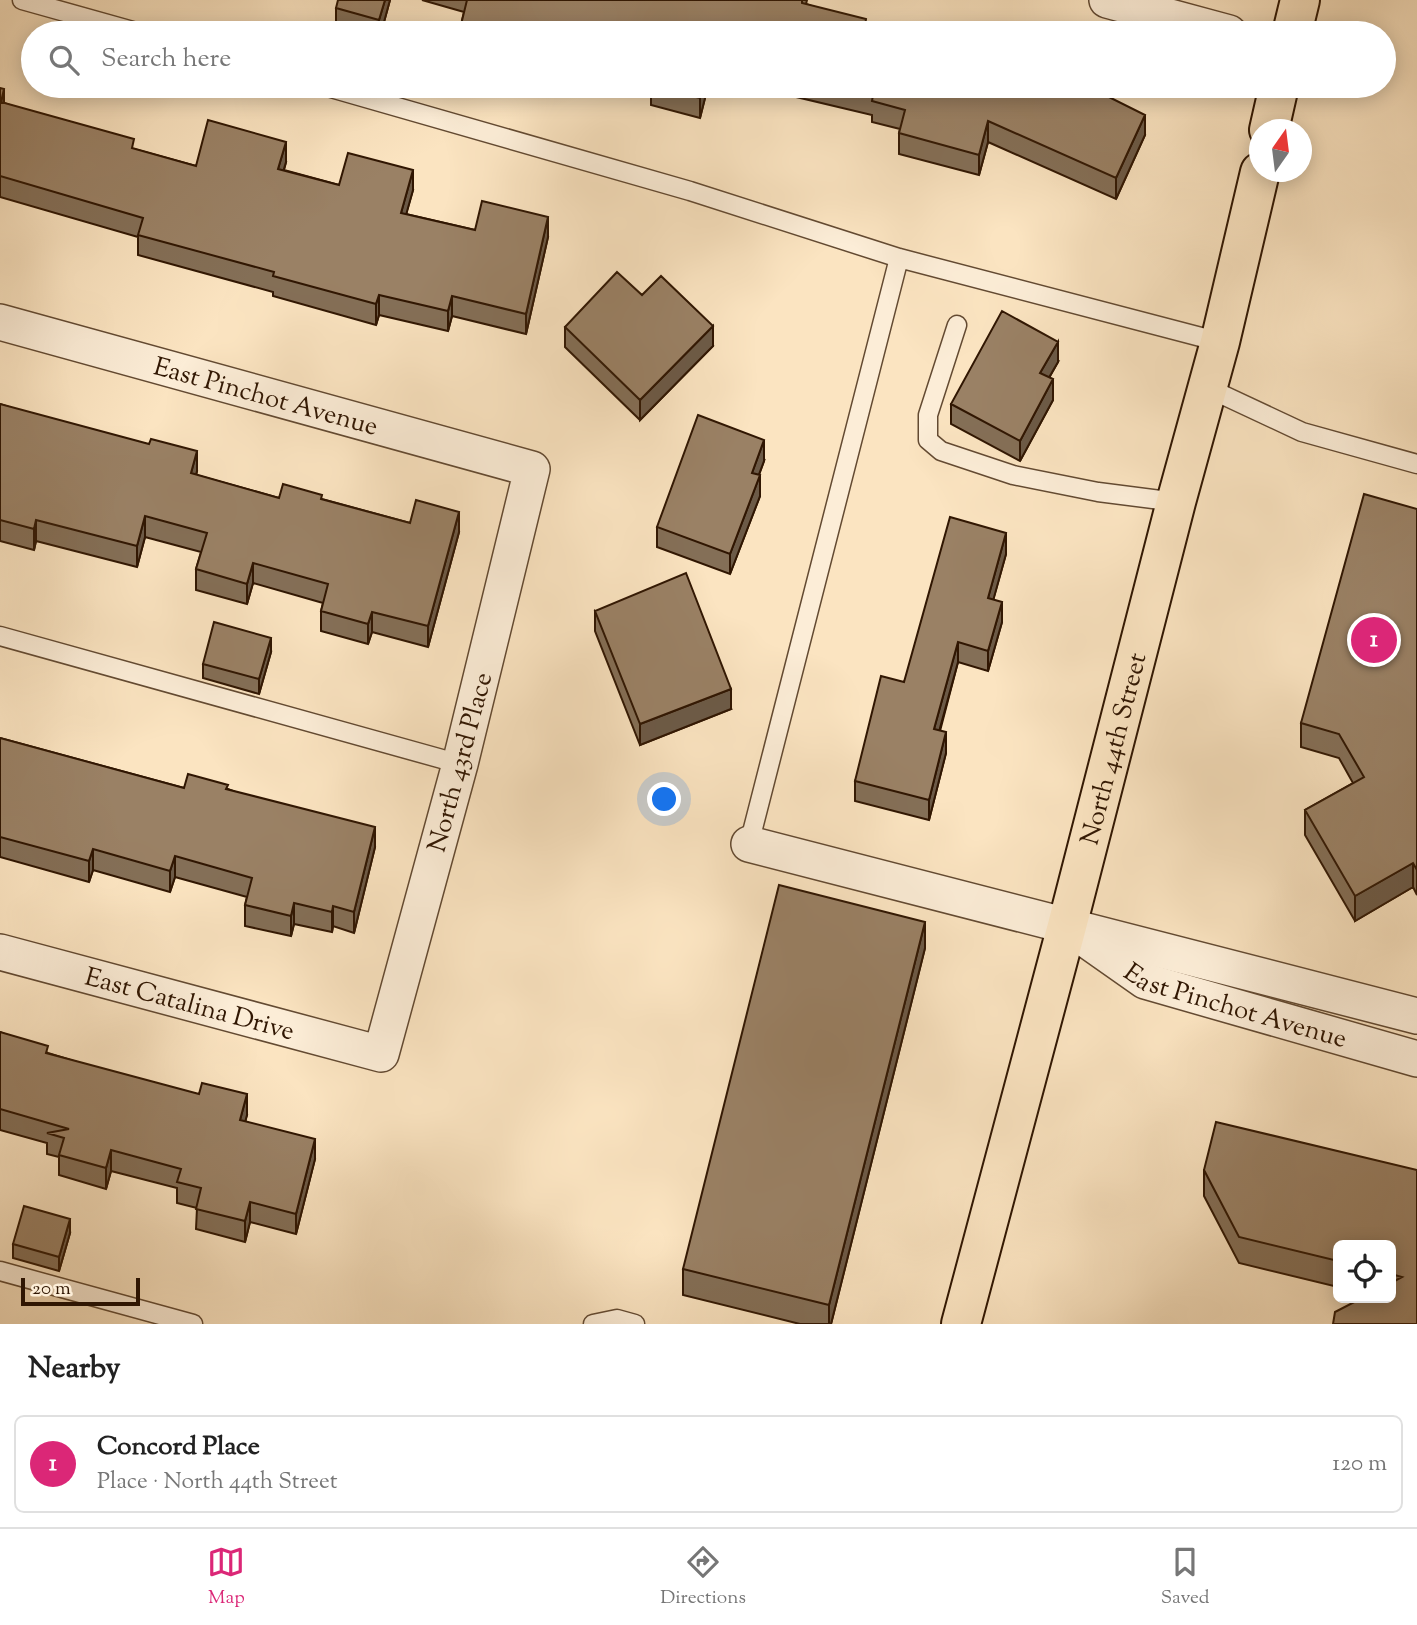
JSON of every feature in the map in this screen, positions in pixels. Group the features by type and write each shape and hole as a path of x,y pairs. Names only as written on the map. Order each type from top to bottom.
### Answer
{"main road":[{"path":"1295,21 1300,0"},
{"path":"1272,119 1276,98"},
{"name":"North 44th Street","path":"961,1324 1220,342 1257,182"}],"street":[{"path":"1107,0 1185,21"},
{"name":"East Pinchot Avenue","path":"0,322 533,469"},
{"name":"North 43rd Place","path":"381,1054 460,764 533,469"},
{"name":"East Pinchot Avenue","path":"750,844 1417,1016"},
{"name":"East Pinchot Avenue","path":"1067,926 1145,981 1417,1059"},
{"name":"East Catalina Drive","path":"0,952 381,1054"}],"lane":[{"path":"22,0 97,21"},
{"path":"366,98 690,191 898,257 1220,342"},
{"path":"750,844 898,257"},
{"path":"957,325 928,415 928,440 941,451 1013,475 1098,492 1176,502"},
{"path":"1208,388 1302,432 1417,464"},
{"path":"0,636 460,764"},
{"path":"0,1271 193,1324"},
{"path":"593,1324 617,1319 635,1324"}],"building":[{"path":"338,0 385,0 379,20 336,8"},
{"path":"467,0 802,0 802,3 866,19 866,21 462,21"},
{"path":"0,88 4,89 1,102 134,139 132,148 196,166 208,120 286,142 278,169 339,185 348,153 413,170 401,213 475,230 482,201 548,217 526,314 452,296 448,311 379,295 376,304 273,276 274,272 138,235 143,218 0,176"},
{"path":"872,98 1111,98 1145,115 1116,178 988,121 979,155 899,133 905,110 872,101"},
{"path":"617,272 642,295 661,276 713,326 640,400 565,327"},
{"path":"1002,311 1058,342 1040,373 1053,379 1020,441 951,404"},
{"path":"0,404 149,444 151,439 197,451 191,473 279,498 283,484 322,495 321,499 410,523 416,500 459,512 428,626 372,612 368,624 321,611 328,584 253,563 247,584 196,569 207,533 145,516 137,546 36,520 34,529 0,520"},
{"path":"698,415 764,440 752,473 760,475 730,554 657,527"},
{"path":"1364,494 1417,509 1417,870 1413,863 1355,896 1305,810 1364,777 1339,734 1301,723"},
{"path":"950,517 1006,533 988,598 1002,602 988,651 958,642 934,729 946,732 929,800 855,781 881,676 904,682"},
{"path":"686,573 731,689 640,724 595,611"},
{"path":"214,622 271,638 259,679 203,664"},
{"path":"0,738 184,788 188,774 228,785 226,789 375,827 354,912 333,906 332,912 294,903 291,916 245,905 252,878 175,856 170,871 93,849 89,861 0,837"},
{"path":"779,885 925,922 829,1305 683,1269"},
{"path":"0,1032 48,1046 46,1053 199,1094 202,1083 247,1094 240,1120 315,1139 296,1214 250,1202 245,1221 196,1209 201,1188 177,1182 181,1169 111,1150 106,1168 59,1155 64,1138 47,1133 69,1129 0,1109"},
{"path":"1216,1122 1417,1170 1417,1324 1333,1324 1335,1312 1352,1303 1396,1303 1396,1280 1402,1277 1396,1275 1396,1240 1333,1240 1333,1260 1239,1237 1204,1170"},
{"path":"24,1206 70,1219 59,1257 13,1244"}],"place":[{"name":"Concord Place","path":"1374,640"}]}
